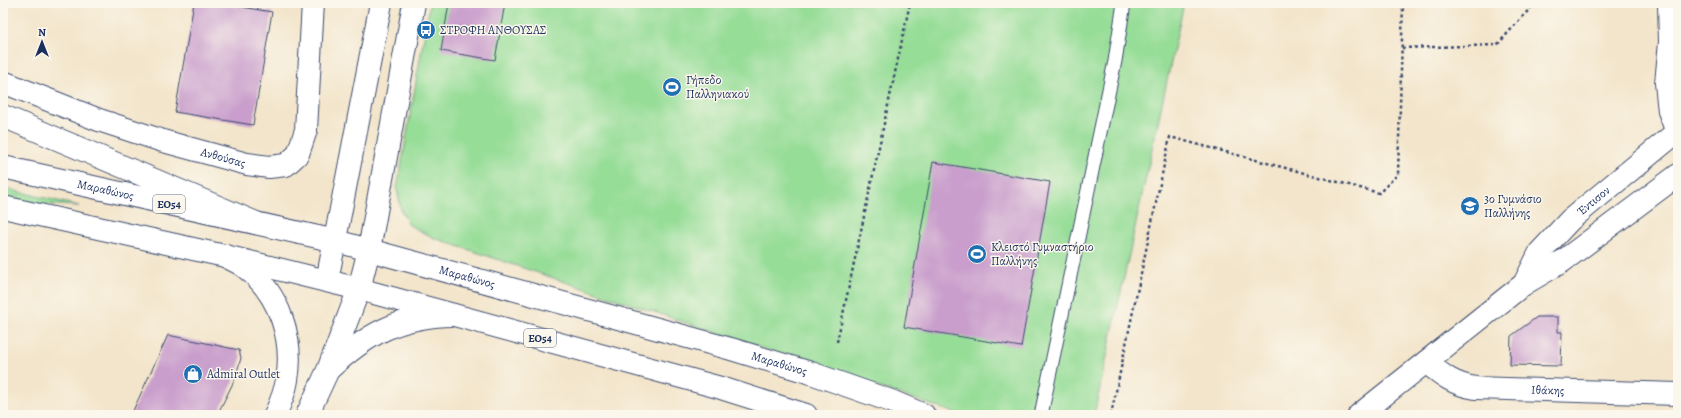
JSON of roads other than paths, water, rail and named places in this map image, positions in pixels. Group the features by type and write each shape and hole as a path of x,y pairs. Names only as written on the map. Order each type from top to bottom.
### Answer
{"main road":[{"name":"Ανθούσας","path":"3,82 99,120 163,141 247,164 269,166 286,164 298,154 306,130 310,92 313,3"},
{"path":"327,281 336,241 381,3"},
{"path":"307,415 328,370 359,289 369,250 414,3"},
{"path":"1670,3 1675,49 1666,84 1669,111 1678,133"},
{"path":"3,116 256,223"},
{"name":"Έντισον","path":"1524,284 1540,252 1566,224 1678,133"},
{"name":"Μαραθώνος","path":"3,167 336,241 731,349 804,371 891,401 924,415"},
{"name":"Έντισον","path":"1359,415 1524,284 1563,261 1678,175"},
{"name":"ΕΟ54","path":"3,207 225,256 359,289 722,388 806,415"},
{"path":"225,256 245,267 258,278 268,292 282,318 288,345 289,365 282,398 274,415"},
{"path":"328,370 357,344 383,329 422,317 452,315"},
{"name":"Ιθάκης","path":"1426,362 1446,379 1455,384 1476,388 1678,394"}],"lane":[{"path":"1041,415 1114,61 1124,3"}],"place":[{"name":"ΣΤΡΟΦΗ ΑΝΘΟΥΣΑΣ","path":"426,30"},
{"name":"Γήπεδο Παλληνιακού","path":"672,87"},
{"name":"3ο Γυμνάσιο Παλλήνης","path":"1470,206"},
{"name":"Κλειστό Γυμναστήριο Παλλήνης","path":"977,254"},
{"name":"Admiral Outlet","path":"193,374"}]}
